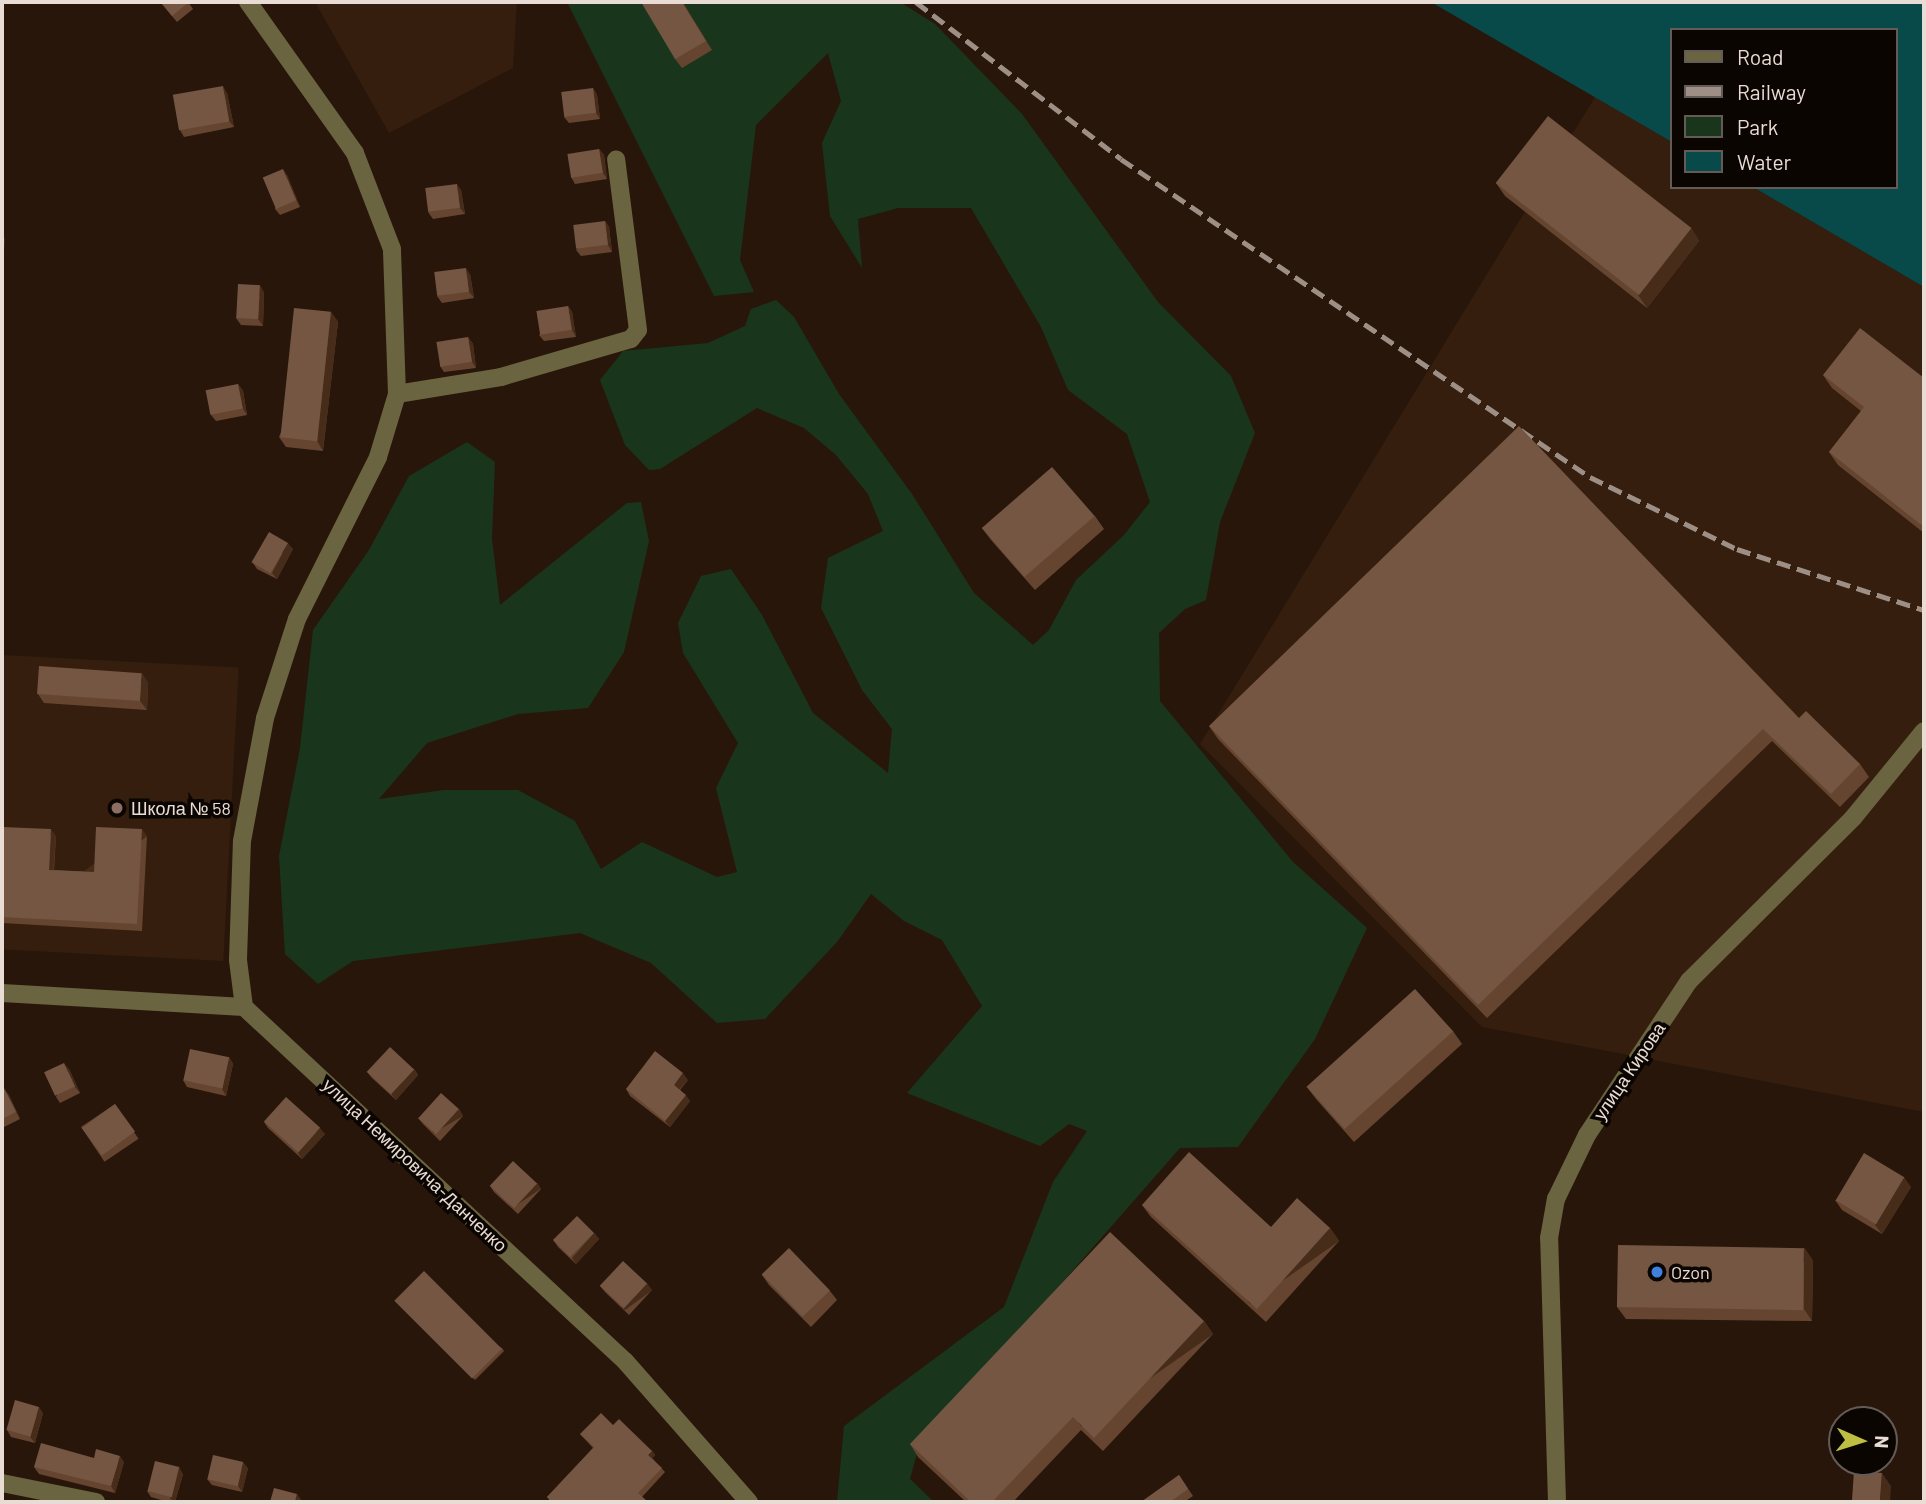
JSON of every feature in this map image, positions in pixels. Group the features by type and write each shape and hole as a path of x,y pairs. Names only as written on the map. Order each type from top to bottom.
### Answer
{"street":[{"path":"2,993 244,1007 238,960 242,841 265,718 297,619 378,457 397,394 392,249 355,153 247,2"},
{"path":"397,394 501,377 631,339 638,330 616,159"},
{"name":"улица Кирова","path":"1557,1502 1549,1238 1556,1199 1581,1146 1689,981 1853,818 1924,731"},
{"name":"улица Немировича-Данченко","path":"244,1007 625,1361 749,1502"},
{"path":"2,1483 96,1502"}],"shaded area":[{"path":"315,2 517,2 513,68 389,133"},
{"path":"1595,97 1671,141 1671,189 1756,189 1924,287 1924,1112 1482,1027 1200,744"},
{"name":"Школа № 58","path":"2,655 239,667 223,961 2,949"}],"green space":[{"path":"567,2 900,2 935,24 1022,114 1158,302 1231,376 1255,433 1220,522 1206,600 1185,609 1159,633 1160,701 1293,862 1367,928 1315,1039 1238,1147 1180,1148 919,1446 910,1479 934,1502 837,1502 844,1426 1004,1307 1053,1182 1087,1131 1069,1124 1040,1146 907,1093 982,1006 942,940 904,921 871,894 837,942 765,1019 717,1023 651,963 580,933 353,961 318,984 285,954 279,856 300,748 313,630 369,550 409,476 467,442 495,462 492,539 500,605 627,503 641,502 649,541 624,652 588,708 518,714 427,743 379,799 444,790 518,790 575,821 601,869 642,842 717,877 737,872 716,788 738,743 683,653 678,623 701,576 731,569 762,615 813,713 888,773 892,729 862,690 821,608 828,558 883,531 868,494 836,455 804,428 757,408 660,469 649,470 625,445 600,380 623,351 708,343 745,326 751,309 776,300 794,317 839,394 912,494 974,593 1033,645 1049,630 1076,580 1124,535 1150,502 1127,434 1068,390 1041,327 971,208 898,208 858,219 862,268 830,216 822,143 841,101 828,53 756,125 740,260 754,292 714,296"}],"water":[{"path":"1431,2 1924,2 1924,287 1756,189 1898,189 1898,28 1671,28 1671,141"}],"building":[{"path":"161,2 189,2 172,16"},
{"path":"641,2 682,2 706,41 675,59"},
{"path":"223,86 229,121 179,130 173,95"},
{"path":"593,88 596,113 564,117 561,92"},
{"path":"1548,116 1691,228 1639,295 1496,183"},
{"path":"599,149 603,173 571,178 567,154"},
{"path":"283,169 296,200 276,209 263,178"},
{"path":"457,184 460,208 428,212 425,188"},
{"path":"605,221 608,245 576,249 573,225"},
{"path":"466,268 469,292 437,296 434,272"},
{"path":"238,284 260,285 258,319 236,318"},
{"path":"568,306 572,330 540,335 536,311"},
{"path":"294,308 331,312 317,441 280,437"},
{"path":"1860,328 1924,378 1924,527 1829,452 1864,407 1823,375"},
{"path":"468,337 472,362 440,367 436,342"},
{"path":"238,384 243,409 210,415 206,390"},
{"path":"1519,426 1799,718 1806,711 1860,764 1831,794 1763,729 1478,1005 1209,726"},
{"path":"1052,467 1095,516 1024,577 982,528"},
{"path":"269,532 288,543 271,573 252,562"},
{"path":"39,666 142,673 140,701 37,694"},
{"path":"2,827 51,829 49,870 94,872 96,827 142,829 137,924 2,917"},
{"path":"1415,989 1453,1031 1345,1129 1307,1087"},
{"path":"390,1047 414,1070 391,1094 367,1072"},
{"path":"190,1049 229,1057 222,1089 183,1080"},
{"path":"655,1051 683,1073 674,1085 686,1095 665,1121 626,1089"},
{"path":"64,1063 75,1087 55,1096 44,1072"},
{"path":"4,1088 16,1112 2,1119 2,1089"},
{"path":"441,1093 459,1109 436,1134 418,1118"},
{"path":"286,1097 320,1128 298,1152 264,1122"},
{"path":"115,1104 135,1132 102,1156 82,1128"},
{"path":"1189,1152 1271,1227 1297,1198 1330,1228 1257,1309 1142,1205"},
{"path":"1864,1153 1904,1177 1876,1224 1836,1200"},
{"path":"513,1161 537,1184 514,1208 490,1186"},
{"path":"577,1216 594,1233 570,1257 553,1240"},
{"path":"1110,1232 1204,1321 1094,1438 1073,1417 992,1502 971,1502 910,1444"},
{"path":"1618,1245 1804,1248 1803,1310 1617,1307"},
{"path":"789,1248 830,1290 803,1317 762,1274"},
{"path":"623,1261 647,1284 624,1308 600,1286"},
{"path":"424,1271 502,1349 472,1378 394,1301"},
{"path":"15,1400 39,1407 30,1437 6,1430"},
{"path":"601,1413 613,1425 619,1419 652,1451 648,1455 662,1468 638,1493 648,1502 552,1502 547,1497 594,1447 580,1434"},
{"path":"41,1443 94,1458 96,1449 120,1456 111,1486 34,1467"},
{"path":"213,1455 243,1462 238,1486 207,1479"},
{"path":"155,1461 179,1467 172,1497 148,1491"},
{"path":"1179,1475 1188,1489 1170,1502 1141,1502"},
{"path":"1854,1476 1882,1476 1880,1502 1852,1502"},
{"path":"274,1488 297,1494 295,1502 270,1502"}],"railway":[{"path":"916,2 1121,159 1590,477 1737,549 1924,610"}],"place":[{"name":"Школа № 58","path":"117,808"},
{"name":"Ozon","path":"1657,1272"}]}
